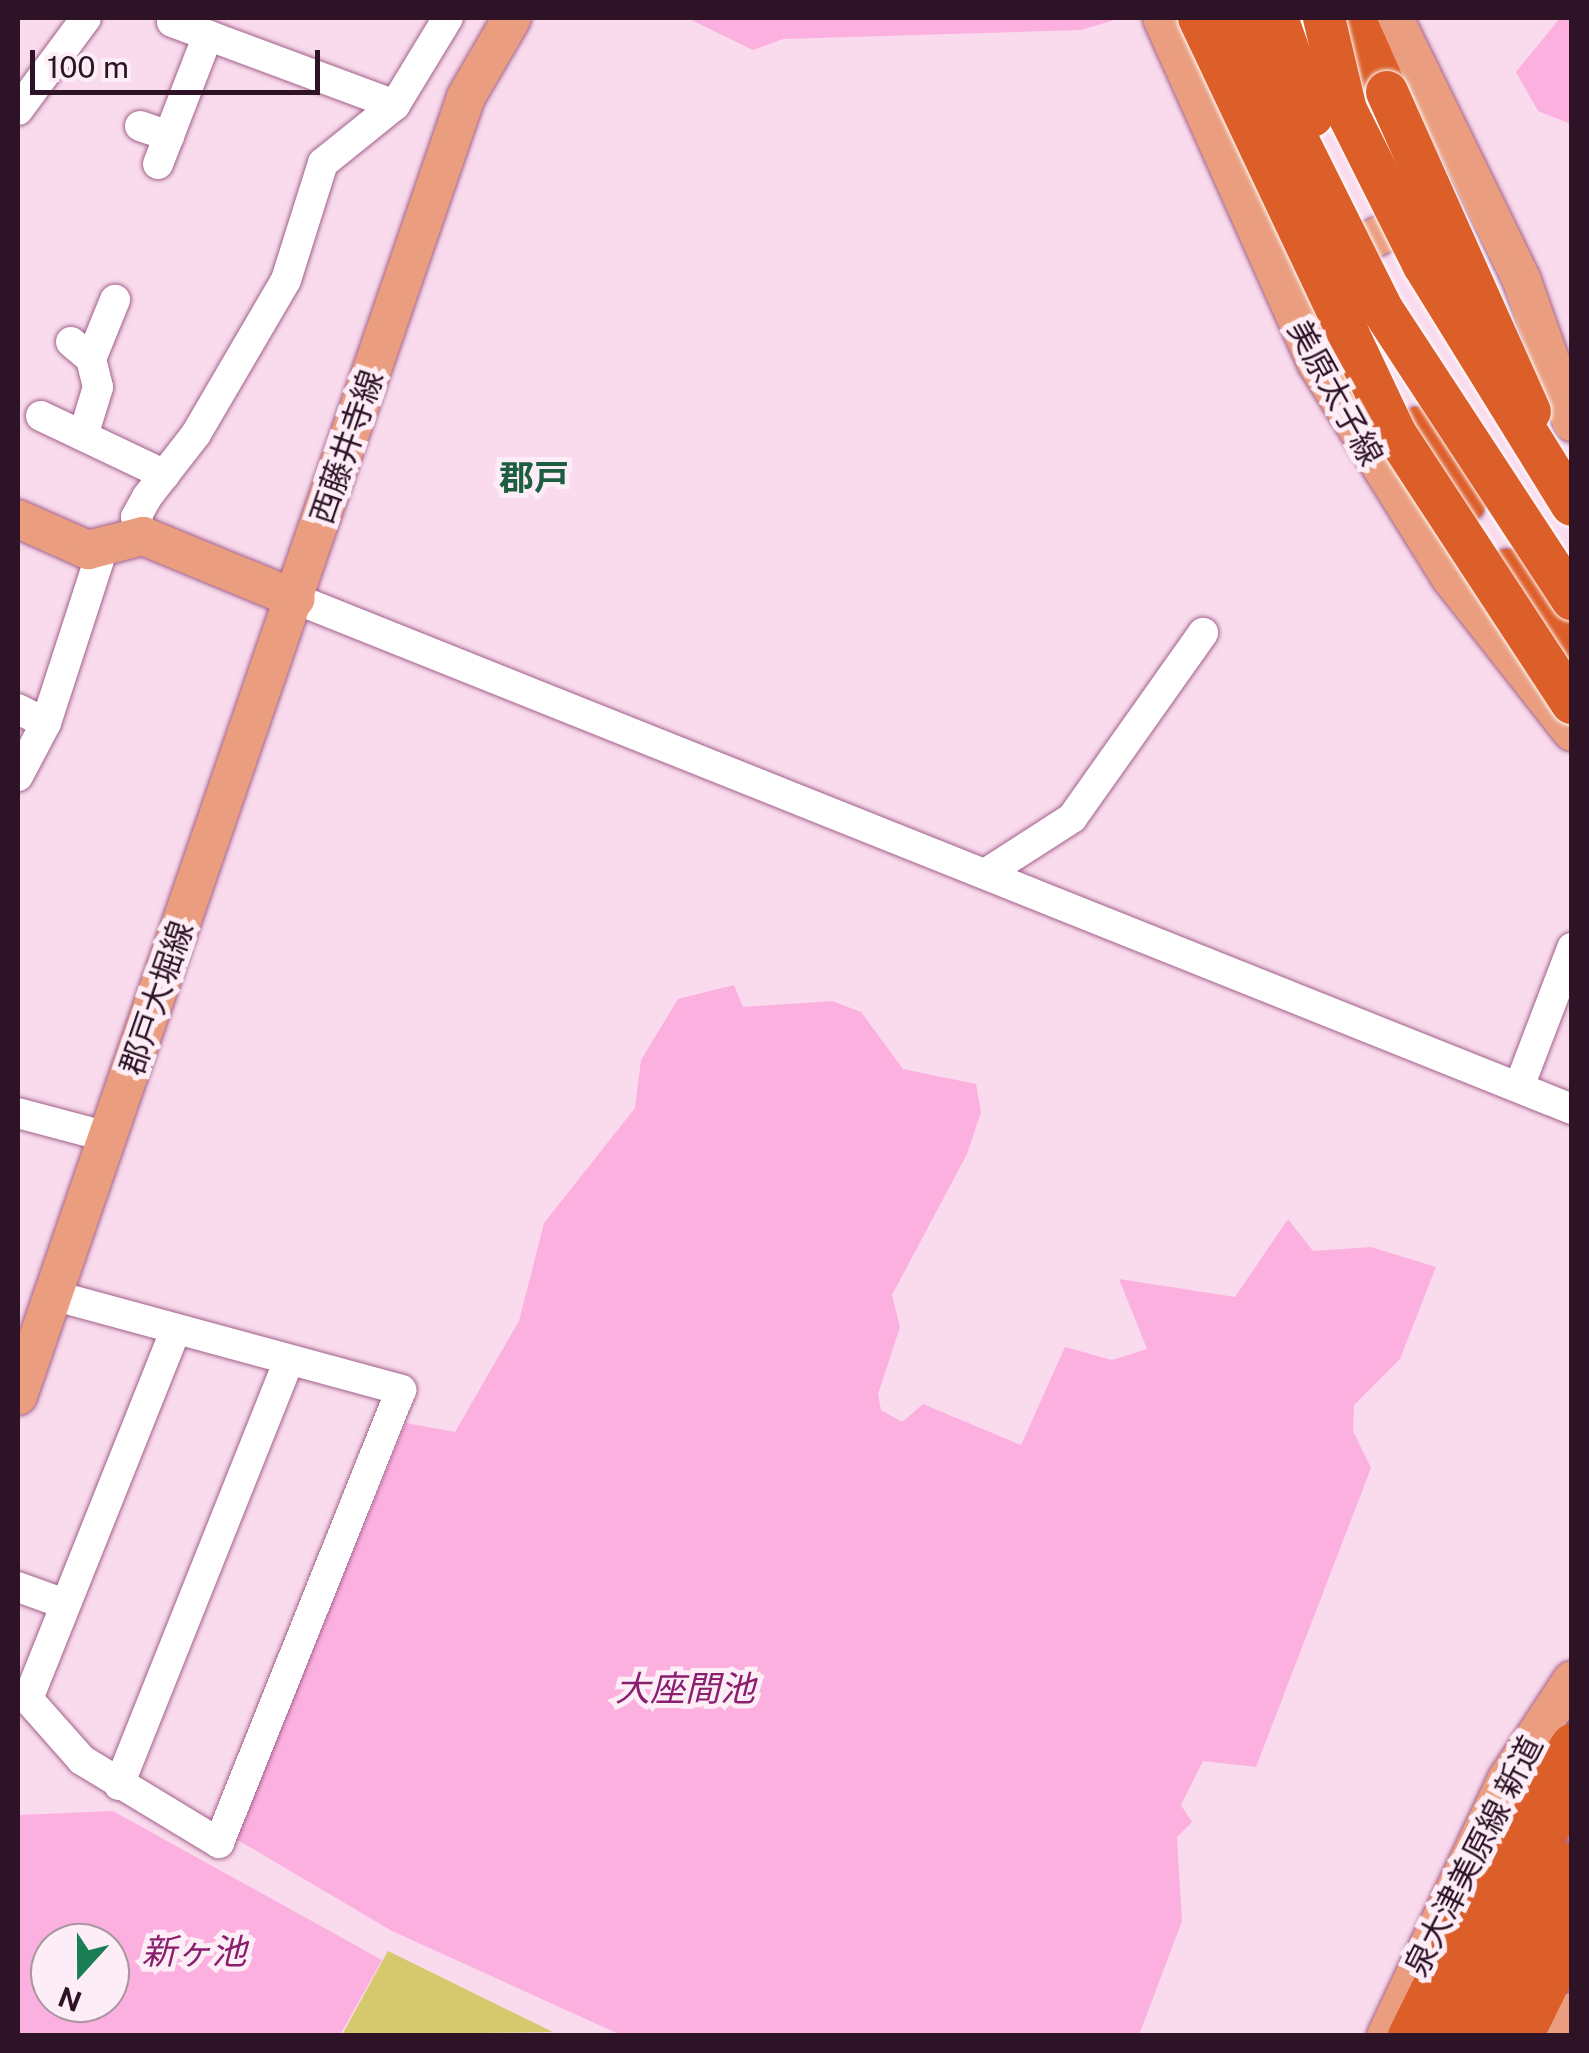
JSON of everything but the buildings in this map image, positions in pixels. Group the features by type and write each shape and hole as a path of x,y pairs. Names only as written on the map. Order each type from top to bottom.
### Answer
{"highway":[{"path":"1200,18 1396,434 1572,703"},
{"path":"1237,18 1390,324 1572,599"},
{"path":"1237,18 1352,296 1418,428 1572,660"},
{"path":"1277,18 1315,124 1406,302 1572,564"},
{"path":"1324,18 1346,110 1423,264 1571,515"},
{"path":"1354,18 1509,351 1571,515"},
{"path":"1410,2036 1497,1858 1572,1744"},
{"path":"1444,2036 1566,1792"},
{"path":"1486,2036 1572,1864"},
{"path":"1522,2036 1572,1935"}],"main road":[{"name":"西藤井寺線","path":"296,599 466,97 512,18"},
{"name":"美原太子線","path":"1162,18 1277,287 1380,474 1572,732"},
{"path":"1394,18 1477,187 1572,422"},
{"path":"1277,287 1477,187"},
{"path":"18,519 102,551 144,536 296,599"},
{"name":"郡戸大堀線","path":"18,1396 296,599"},
{"name":"泉大津美原線 新道","path":"1386,2036 1507,1779 1572,1680"},
{"path":"1560,2036 1572,2012"}],"street":[{"path":"18,110 86,18"},
{"path":"144,536 136,518 286,280 322,164 395,105 448,18"},
{"path":"172,22 395,105"},
{"path":"158,164 155,130 208,35"},
{"path":"83,436 96,402 81,350 116,300"},
{"path":"41,416 164,475"},
{"path":"18,776 46,723 102,551"},
{"path":"296,599 988,872 1572,1109"},
{"path":"988,872 1072,818 1203,632"},
{"path":"18,709 46,723"},
{"path":"1519,1086 1572,948"},
{"path":"18,1113 108,1137"},
{"path":"52,1295 402,1390 219,1842 82,1760 28,1699 175,1331"},
{"path":"119,1785 289,1360"},
{"path":"18,1587 65,1604"}],"shaded area":[{"path":"388,1951 553,2032 342,2035"}],"water":[{"path":"687,18 1121,18 1081,30 783,39 753,50"},
{"path":"1560,18 1571,18 1571,124 1538,111 1516,72"},
{"name":"大座間池","path":"734,985 743,1007 832,1001 861,1012 903,1069 976,1084 981,1112 967,1154 892,1295 900,1327 878,1394 881,1410 902,1422 923,1404 1021,1445 1065,1347 1112,1360 1147,1349 1119,1279 1235,1297 1288,1219 1313,1251 1371,1247 1436,1267 1400,1359 1354,1405 1353,1431 1371,1468 1256,1767 1203,1761 1181,1805 1192,1822 1177,1837 1182,1921 1139,2035 621,2035 392,1931 236,1839 406,1423 455,1432 519,1321 544,1223 635,1108 641,1060 678,999"},
{"name":"新ヶ池","path":"113,1811 382,1960 340,2035 18,2035 18,1815"}],"district":[{"name":"郡戸","path":"534,478"}]}
